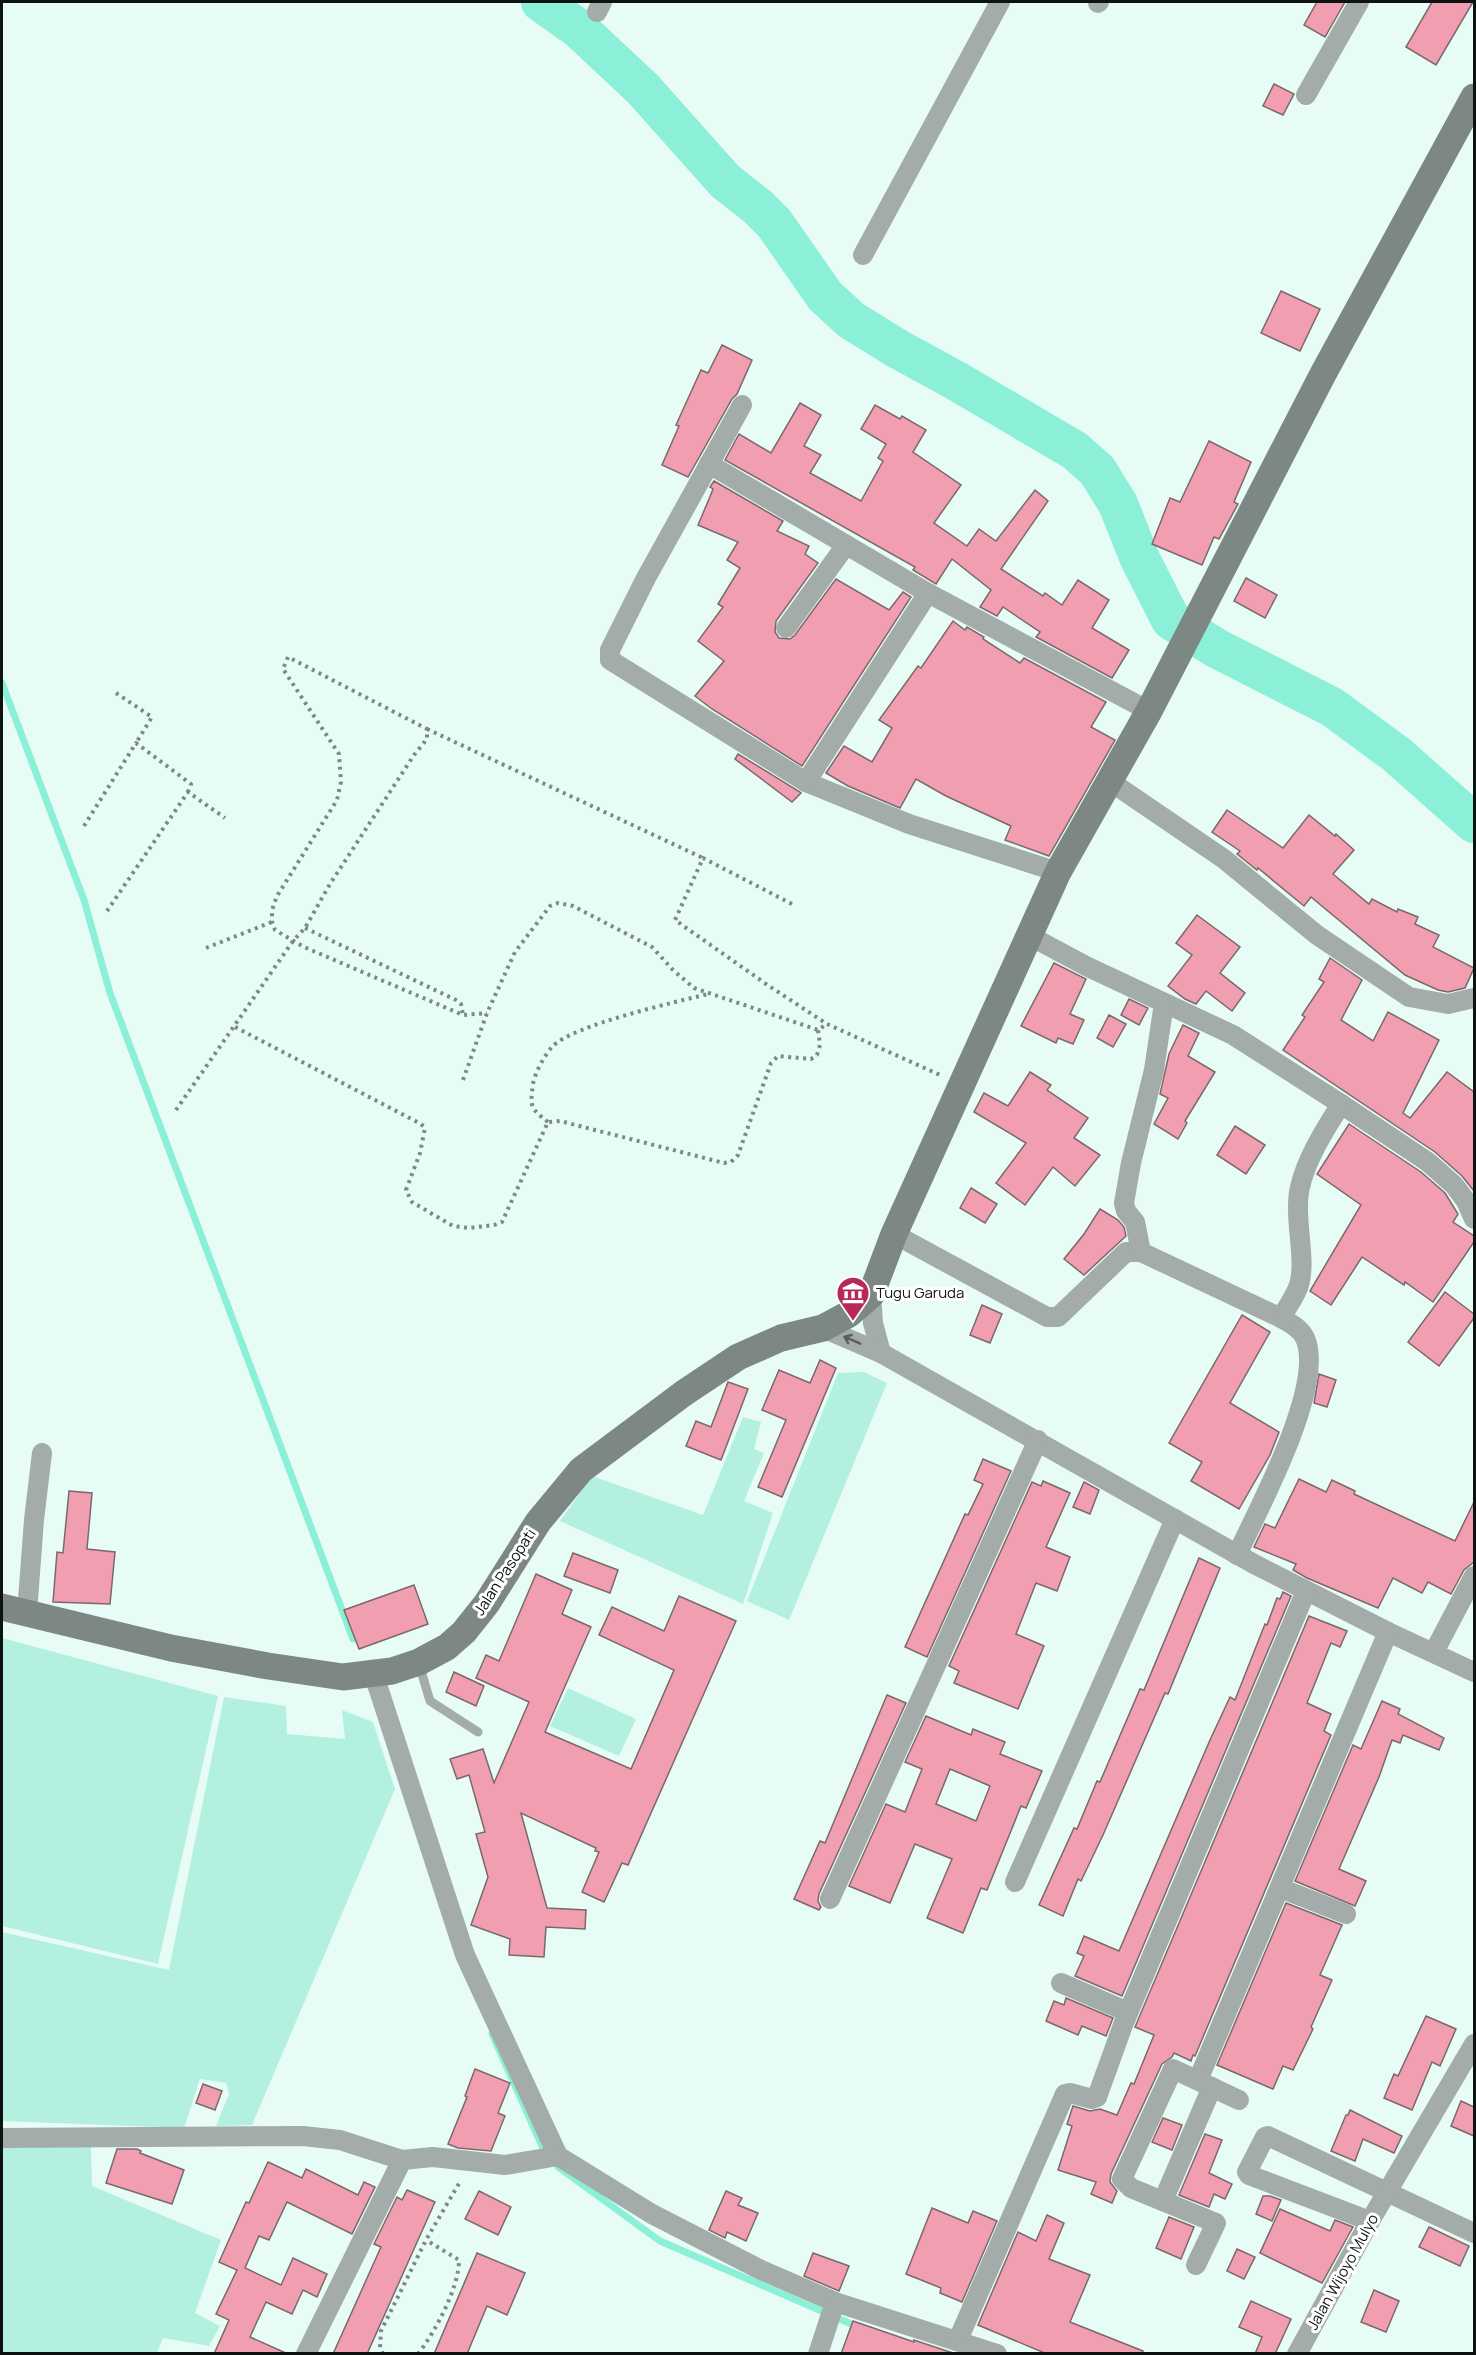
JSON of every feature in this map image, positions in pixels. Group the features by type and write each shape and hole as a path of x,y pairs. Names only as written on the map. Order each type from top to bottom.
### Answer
{"street":[{"path":"863,255 1000,2"},
{"path":"1306,95 1359,2"},
{"path":"881,1353 873,1323 871,1295 894,1234 1058,873 1111,782 1323,374 1474,97"},
{"path":"742,405 646,578 610,650 610,660 806,782 909,824 1058,873"},
{"path":"709,464 928,593 1149,711"},
{"path":"786,628 846,545"},
{"path":"806,782 928,593"},
{"path":"1111,782 1224,859 1317,935 1409,996 1448,1004 1474,998"},
{"path":"1030,936 1086,966 1233,1035 1428,1162 1454,1185 1466,1201 1474,1219"},
{"path":"1141,1252 1135,1222 1126,1211 1124,1203 1131,1163 1154,1070 1164,1003"},
{"path":"1281,1318 1293,1298 1301,1276 1298,1210 1300,1187 1311,1155 1341,1104"},
{"path":"894,1234 1047,1317 1058,1317 1126,1252 1141,1252 1297,1327 1305,1339 1308,1358 1307,1387 1283,1456 1237,1555"},
{"name":"Jalan Pasopati","path":"14,1610 171,1648 343,1677 374,1675 419,1662 447,1647 464,1632 487,1603 538,1521 581,1470 684,1393 738,1357 781,1338 823,1328 849,1314 871,1295"},
{"path":"823,1328 881,1353 1038,1440 1237,1555 1305,1591 1474,1672"},
{"path":"830,1899 1038,1440"},
{"path":"14,1610 34,1520 42,1453"},
{"path":"1015,1882 1175,1519"},
{"path":"1434,1652 1474,1576"},
{"path":"958,2340 1065,2094 1070,2093 1092,2099 1097,2097 1128,2012 1305,1591"},
{"path":"1162,2201 1280,1888 1388,1632"},
{"path":"374,1675 465,1955 555,2157 652,2214 762,2270 832,2310 958,2340 996,2353"},
{"path":"1280,1888 1346,1914"},
{"path":"1061,1983 1128,2012"},
{"name":"Jalan Wijoyo Mulyo","path":"1298,2354 1370,2222 1474,2044"},
{"path":"1196,2265 1216,2223 1131,2188 1122,2178 1171,2071 1176,2069 1239,2100"},
{"path":"2,2138 303,2136 340,2140 402,2160 433,2157 505,2165 555,2157"},
{"path":"1370,2222 1249,2175 1247,2172 1263,2140 1268,2136 1474,2233"},
{"path":"306,2354 402,2160"},
{"path":"818,2354 832,2310"}],"lane":[{"path":"419,1662 430,1701 478,1732"}],"path":[{"path":"488,1013 463,1015 293,941 275,930 272,922 277,896 337,800 341,782 339,754 283,669 285,660 290,657 427,729 703,858 792,904"},
{"path":"84,826 152,717 116,693"},
{"path":"176,1110 293,941 305,928 330,884 414,754 427,739 427,729"},
{"path":"107,911 188,792 191,784 136,743"},
{"path":"188,792 225,818"},
{"path":"703,858 675,920 827,1024 963,1085"},
{"path":"463,1080 488,1013 515,952 550,906 558,903 573,906 652,947 694,988 818,1030"},
{"path":"206,948 272,922"},
{"path":"305,928 456,1000 460,1004 463,1015"},
{"path":"709,993 636,1012 579,1031 552,1046 534,1078 530,1103 533,1110 548,1122 560,1121 724,1163 731,1162 738,1155 771,1063 778,1056 811,1059 817,1055 820,1045 818,1030"},
{"path":"818,1030 827,1024"},
{"path":"235,1027 421,1124 425,1128 424,1140 406,1190 412,1202 453,1226 469,1228 502,1222 548,1122"},
{"path":"384,2354 380,2348 381,2331 426,2240 472,2161"},
{"path":"418,2354 444,2311 459,2265 459,2260 426,2240"}],"green space":[{"path":"864,1372 887,1383 789,1620 747,1601 838,1373"},
{"path":"743,1417 761,1422 754,1449 764,1453 744,1501 773,1513 743,1604 560,1521 592,1476 703,1515"},
{"path":"2,1638 218,1696 158,1964 2,1926"},
{"path":"568,1688 636,1719 619,1756 550,1726"},
{"path":"224,1697 286,1706 287,1734 345,1739 342,1710 373,1722 395,1789 252,2125 216,2126 229,2094 226,2083 200,2079 184,2128 2,2121 2,1932 169,1970"},
{"path":"2,2146 91,2146 92,2186 221,2240 195,2313 220,2326 209,2346 163,2338 157,2353 2,2353"}],"building":[{"path":"1317,2 1345,2 1325,37 1304,25"},
{"path":"1432,2 1473,2 1436,65 1406,47"},
{"path":"1274,84 1294,94 1283,115 1263,106"},
{"path":"1281,291 1320,309 1300,351 1261,333"},
{"path":"722,345 752,360 737,394 688,477 662,465 679,426 676,425 701,370 708,373"},
{"path":"800,403 821,415 804,446 821,455 810,473 861,501 883,461 878,458 886,444 861,429 875,405 900,419 902,416 926,430 913,452 961,485 934,523 967,546 979,529 996,541 1035,490 1048,501 1001,569 1043,596 1045,593 1062,605 1078,580 1109,600 1092,628 1129,650 1112,678 1036,637 1040,632 1003,607 997,616 980,607 991,590 952,559 936,584 913,570 915,567 725,460 739,434 771,453"},
{"path":"1209,441 1251,462 1234,502 1238,504 1219,539 1214,537 1202,565 1152,544 1170,498 1180,502"},
{"path":"714,481 783,521 777,531 809,546 805,554 818,563 776,621 775,632 779,638 790,639 795,635 836,579 889,610 903,592 911,597 802,766 695,696 724,661 698,641 723,607 718,604 740,568 727,560 738,542 698,525"},
{"path":"1246,578 1277,595 1265,618 1234,601"},
{"path":"953,621 965,630 967,627 984,637 983,639 1020,663 1024,658 1106,702 1091,727 1115,740 1049,856 1005,840 1011,826 946,796 916,779 900,808 848,786 826,773 844,746 872,762 892,728 879,720 918,666 921,668"},
{"path":"738,754 801,793 792,802 735,759"},
{"path":"1227,810 1283,848 1309,815 1335,836 1336,834 1354,850 1333,874 1369,904 1372,899 1397,912 1398,909 1418,917 1415,924 1439,935 1433,947 1474,968 1465,988 1448,992 1438,990 1405,975 1311,897 1304,906 1258,868 1257,870 1237,854 1240,851 1212,832"},
{"path":"1197,915 1240,947 1220,973 1245,993 1232,1011 1206,991 1196,1004 1168,986 1192,955 1176,943"},
{"path":"1330,958 1362,980 1341,1020 1373,1041 1388,1012 1439,1040 1403,1113 1410,1118 1447,1072 1474,1092 1474,1191 1462,1176 1435,1152 1283,1050 1305,1017 1302,1015 1324,982 1319,979"},
{"path":"1054,963 1086,979 1070,1014 1084,1020 1073,1044 1058,1038 1056,1043 1021,1026"},
{"path":"1129,999 1148,1008 1139,1025 1121,1015"},
{"path":"1109,1015 1126,1024 1113,1047 1097,1038"},
{"path":"1183,1025 1199,1033 1188,1056 1215,1072 1185,1121 1187,1123 1178,1139 1154,1124 1168,1098 1160,1094 1169,1054"},
{"path":"1030,1072 1051,1085 1047,1090 1088,1118 1074,1138 1100,1155 1075,1186 1053,1167 1025,1205 996,1183 1026,1143 974,1112 984,1093 1008,1106"},
{"path":"1349,1124 1421,1172 1445,1193 1458,1214 1453,1222 1474,1236 1474,1242 1433,1302 1405,1282 1404,1285 1362,1257 1331,1305 1310,1291 1361,1205 1317,1174"},
{"path":"1235,1126 1265,1145 1246,1174 1217,1155"},
{"path":"971,1188 997,1204 985,1223 960,1208"},
{"path":"1100,1209 1118,1220 1124,1227 1126,1236 1084,1275 1064,1259"},
{"path":"1445,1292 1474,1314 1474,1318 1439,1366 1408,1342"},
{"path":"982,1305 1002,1314 990,1343 970,1335"},
{"path":"1242,1315 1270,1332 1230,1403 1279,1432 1270,1455 1239,1509 1191,1481 1202,1462 1169,1443"},
{"path":"820,1360 836,1368 782,1497 758,1487 786,1420 762,1410 779,1370 810,1383"},
{"path":"1319,1374 1336,1380 1327,1407 1314,1403"},
{"path":"728,1382 748,1389 721,1460 686,1446 696,1421 711,1427"},
{"path":"983,1459 1011,1471 927,1657 905,1647 965,1514 968,1515 983,1484 974,1480"},
{"path":"1299,1479 1326,1492 1332,1480 1355,1491 1354,1494 1455,1541 1474,1502 1474,1562 1464,1570 1451,1594 1428,1582 1422,1593 1393,1578 1378,1608 1307,1578 1293,1570 1296,1564 1254,1547 1265,1524 1275,1528"},
{"path":"1043,1481 1070,1493 1046,1547 1070,1557 1057,1591 1036,1583 1016,1634 1044,1646 1018,1709 954,1683 959,1671 949,1666 1032,1482 1041,1486"},
{"path":"1084,1482 1099,1490 1090,1514 1073,1507"},
{"path":"69,1491 92,1493 87,1549 115,1552 110,1604 53,1602 57,1552 63,1553"},
{"path":"573,1553 618,1570 610,1593 564,1576"},
{"path":"1199,1558 1220,1568 1168,1694 1165,1693 1103,1835 1081,1881 1078,1879 1063,1916 1039,1905 1074,1828 1077,1829 1097,1781 1100,1782 1140,1689 1144,1690"},
{"path":"536,1574 572,1590 562,1614 591,1627 545,1732 631,1769 674,1670 599,1635 612,1607 664,1631 679,1596 736,1621 628,1865 622,1863 604,1902 582,1892 599,1852 595,1851 596,1848 521,1813 547,1908 586,1910 585,1929 546,1927 544,1957 509,1955 510,1939 471,1925 488,1877 476,1834 485,1832 469,1775 457,1779 450,1759 483,1749 494,1783 529,1702 476,1678 486,1655 499,1661"},
{"path":"414,1585 428,1624 359,1649 344,1610"},
{"path":"1283,1592 1291,1596 1122,1996 1075,1976 1084,1956 1077,1953 1084,1936 1119,1951 1210,1740 1230,1697 1235,1700 1265,1624 1267,1625 1277,1598 1280,1599"},
{"path":"1309,1616 1347,1631 1340,1647 1331,1643 1307,1703 1331,1714 1324,1731 1331,1735 1195,2056 1193,2055 1191,2061 1174,2053 1162,2064 1111,2174 1110,2182 1117,2191 1112,2203 1091,2194 1096,2182 1058,2170 1072,2126 1067,2124 1073,2106 1090,2111 1100,2109 1117,2115 1131,2083 1134,2084 1154,2035 1135,2027"},
{"path":"454,1672 484,1686 476,1706 446,1692"},
{"path":"887,1695 906,1703 819,1894 818,1901 821,1907 819,1910 794,1899 820,1841 825,1843"},
{"path":"1382,1701 1400,1709 1398,1714 1444,1738 1439,1750 1403,1735 1400,1743 1392,1740 1379,1777 1339,1869 1366,1881 1355,1906 1295,1881 1353,1745 1361,1749"},
{"path":"926,1716 971,1735 973,1729 1005,1742 1000,1754 1042,1771 1026,1808 1021,1806 987,1890 981,1888 963,1933 927,1918 952,1859 915,1844 890,1903 849,1886 886,1804 905,1812 922,1769 905,1762","holes":["950,1769 990,1786 976,1821 936,1804"]},
{"path":"1286,1903 1342,1925 1320,1975 1332,1980 1311,2027 1313,2029 1293,2070 1283,2066 1273,2089 1217,2065"},
{"path":"1066,1998 1113,2018 1106,2036 1082,2026 1078,2035 1046,2021 1054,2001 1064,2005"},
{"path":"1426,2016 1456,2029 1440,2066 1432,2062 1412,2110 1384,2098 1394,2074 1398,2076"},
{"path":"475,2069 510,2083 498,2113 505,2116 491,2151 458,2148 448,2144 467,2097 465,2096"},
{"path":"203,2084 222,2091 215,2110 196,2103"},
{"path":"1461,2101 1474,2107 1474,2136 1451,2126"},
{"path":"1350,2110 1402,2136 1394,2153 1363,2139 1355,2161 1331,2151"},
{"path":"1163,2118 1182,2125 1172,2150 1152,2142"},
{"path":"1205,2134 1222,2140 1209,2173 1232,2184 1225,2199 1214,2194 1209,2207 1179,2195"},
{"path":"117,2149 137,2149 141,2151 140,2153 184,2170 172,2204 106,2183"},
{"path":"268,2162 302,2178 306,2169 358,2195 364,2182 375,2187 352,2234 287,2202 269,2240 259,2236 245,2268 281,2285 293,2258 327,2274 317,2297 303,2290 292,2314 266,2302 250,2337 288,2354 214,2354 229,2320 216,2314 237,2270 219,2262 246,2202 249,2203"},
{"path":"407,2190 435,2202 367,2354 333,2354 381,2247 374,2244 397,2197 402,2200"},
{"path":"479,2191 511,2207 498,2235 465,2219"},
{"path":"726,2191 742,2198 738,2205 758,2213 746,2241 727,2232 725,2238 709,2230"},
{"path":"1263,2196 1281,2200 1272,2221 1256,2214"},
{"path":"932,2208 968,2223 973,2211 997,2221 962,2302 940,2293 941,2288 906,2274"},
{"path":"1280,2209 1330,2231 1335,2220 1353,2227 1322,2283 1260,2253"},
{"path":"1047,2215 1064,2223 1049,2259 1090,2275 1070,2322 1143,2351 1142,2354 1047,2354 978,2325 1018,2232 1036,2241"},
{"path":"1169,2217 1194,2227 1181,2259 1156,2248"},
{"path":"1429,2227 1469,2246 1460,2266 1419,2247"},
{"path":"1237,2249 1255,2257 1244,2279 1227,2271"},
{"path":"477,2253 525,2273 507,2315 487,2306 467,2354 434,2354"},
{"path":"813,2253 849,2266 839,2291 804,2276"},
{"path":"1374,2290 1399,2301 1386,2332 1361,2322"},
{"path":"1251,2301 1291,2319 1275,2354 1255,2354 1262,2337 1239,2327"},
{"path":"853,2321 914,2342 914,2340 956,2354 841,2354"}],"waterway":[{"path":"541,2 579,29 643,89 725,181 774,223 825,296 851,320 1074,450 1097,470 1118,504 1139,557 1171,620 1216,648 1332,707 1396,754 1474,823"},
{"path":"2,683 84,900 110,993 353,1639"},
{"path":"492,2034 546,2155"},
{"path":"558,2167 660,2241 849,2323"}],"place":[{"name":"Tugu Garuda","path":"853,1322"}]}
